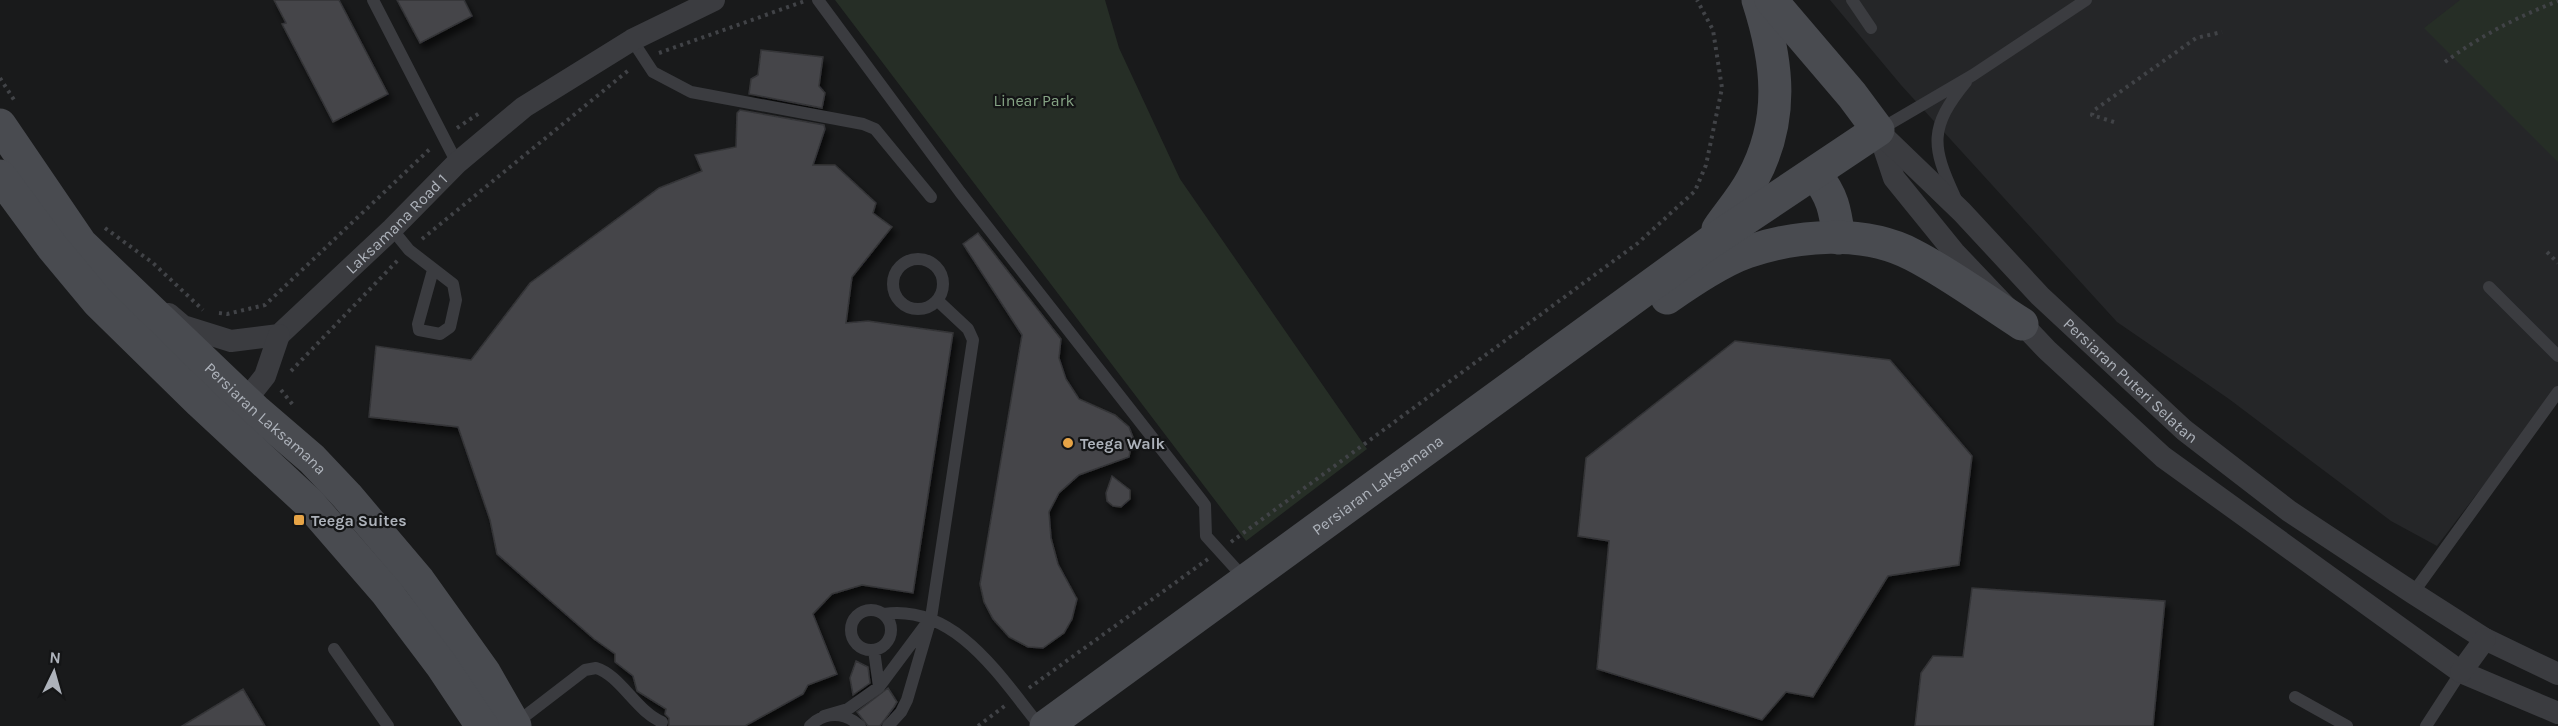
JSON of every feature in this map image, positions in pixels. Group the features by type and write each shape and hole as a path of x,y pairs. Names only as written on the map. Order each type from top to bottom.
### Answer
{"street":[{"path":"1709,243 1753,179 1775,112 1771,39 1758,0"},
{"name":"Persiaran Puteri Selatan","path":"1771,0 1852,94 1878,130 1962,212 2040,296 2184,430 2289,511 2413,593 2485,639 2558,674"},
{"name":"Laksamana Road 1","path":"279,335 392,229 457,164 524,107 637,49 708,1"},
{"name":"Persiaran Laksamana","path":"9,116 90,233 246,400 312,459 347,496 419,581 484,672 504,725"},
{"name":"Persiaran Laksamana","path":"1046,726 1709,243 1878,130"},
{"name":"Persiaran Puteri Selatan","path":"1878,130 1894,178 1954,252 2022,324 2163,457 2368,608 2461,672 2558,713"},
{"path":"1815,174 1828,189 1834,203 1839,238"},
{"name":"Persiaran Laksamana","path":"0,176 53,248 98,302 200,402 309,503 387,592 442,666 504,725"},
{"path":"90,233 183,326 231,341 279,335 266,376 246,400"},
{"path":"1078,726 1686,285 1744,253 1782,243 1839,238 1881,243 1912,254 2022,324"},
{"path":"2461,672 2485,639"}],"lane":[{"path":"373,0 457,164"},
{"path":"818,0 960,192 1205,505 1206,536 1246,580"},
{"path":"1852,0 1871,28"},
{"path":"1878,130 1972,75 2086,0"},
{"path":"637,49 661,78 691,92 863,124 875,129 931,197"},
{"path":"1962,212 1943,172 1937,143 1941,118 1948,104 1972,75"},
{"path":"392,229 409,250 453,284 456,300 450,327 440,334 419,330 418,324 433,270"},
{"path":"913,260 930,263 941,276 941,293 937,300 922,309 905,306 894,293 894,276 898,268 913,260"},
{"path":"2489,287 2558,356"},
{"path":"888,726 901,712 907,700 931,618 973,340 968,329 937,300"},
{"path":"2413,593 2558,392"},
{"path":"884,614 891,625 890,638 886,644 874,650 861,647 856,643 852,638 852,625 859,614 865,611 931,618 971,644 1040,726"},
{"path":"810,726 824,716 848,709 879,687 931,618"},
{"path":"334,649 388,726"},
{"path":"874,650 879,687"},
{"path":"504,725 585,670 596,668 605,672 649,715 662,722"},
{"path":"2426,726 2461,672"},
{"path":"2295,698 2347,726"},
{"path":"824,716 844,716 860,726"}],"path":[{"path":"285,377 409,250 637,49 808,0"},
{"path":"978,726 1638,243 1695,191 1706,165 1722,88 1713,30 1697,0"},
{"path":"2445,62 2482,36 2517,17 2558,1"},
{"path":"2114,122 2092,115 2094,111 2196,38 2222,32"},
{"path":"0,78 9,116"},
{"path":"216,313 228,314 265,305 443,136 483,111"},
{"path":"90,233 153,263 205,311"},
{"path":"2547,252 2558,263"}],"shaded area":[{"path":"1830,0 2558,0 2558,388 2437,546 2391,521 2229,399 2117,322 1901,85"}],"green space":[{"name":"Linear Park","path":"835,0 1105,0 1119,48 1180,179 1367,449 1246,541"},
{"path":"2460,0 2558,0 2558,162 2424,28"}],"building":[{"path":"274,0 339,0 388,94 333,122 282,24 286,23"},
{"path":"397,0 464,0 472,16 420,43"},
{"path":"761,50 823,57 819,86 825,93 822,108 749,94 751,79 758,75"},
{"path":"740,110 824,125 825,129 813,165 835,165 876,203 873,213 892,227 852,277 846,323 868,321 953,333 913,593 862,585 832,594 813,614 837,674 808,685 803,694 745,726 669,726 669,718 665,714 666,709 637,691 633,676 615,662 615,654 594,639 497,554 490,520 458,427 369,417 376,346 471,360 530,283 659,188 702,171 695,155 736,147 737,113"},
{"name":"Teega Walk","path":"978,233 1061,339 1059,358 1066,379 1079,399 1115,415 1129,427 1133,437 1129,457 1079,475 1059,493 1049,512 1051,538 1058,564 1077,599 1072,619 1064,633 1043,648 1028,647 1009,637 993,619 984,602 980,584 1022,335 963,244"},
{"path":"1735,341 1890,360 1972,456 1959,565 1888,576 1813,697 1786,692 1762,720 1597,669 1609,541 1578,536 1586,458"},
{"path":"1112,476 1130,490 1130,499 1121,507 1113,506 1107,501 1106,493"},
{"path":"1972,588 2165,601 2153,726 1915,726 1921,673 1933,656 1963,657"},
{"path":"856,661 868,667 870,683 853,695 850,678"},
{"path":"888,688 897,702 880,726 868,726 857,712"},
{"path":"243,689 265,726 182,726"}],"place":[{"name":"Teega Walk","path":"1068,443"},
{"name":"Teega Suites","path":"299,520"}]}
